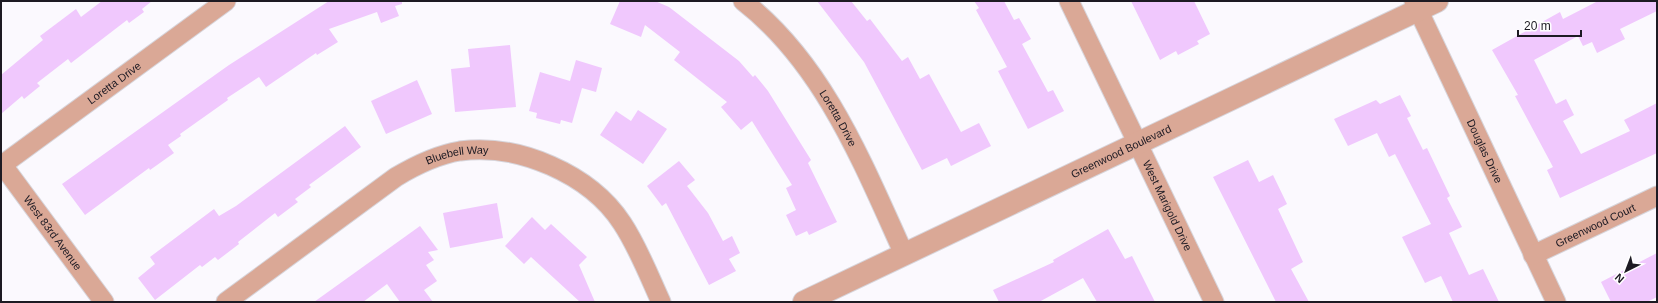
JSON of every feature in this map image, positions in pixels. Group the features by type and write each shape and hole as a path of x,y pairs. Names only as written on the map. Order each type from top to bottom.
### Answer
{"street":[{"name":"Loretta Drive","path":"2,164 226,1"},
{"name":"Loretta Drive","path":"743,1 770,24 786,42 806,67 833,108 855,146 904,254"},
{"name":"West Marigold Drive","path":"1069,1 1214,302"},
{"name":"Greenwood Boulevard","path":"804,302 1138,144 1423,4"},
{"name":"Douglas Drive","path":"1423,4 1533,255 1556,302"},
{"name":"Bluebell Way","path":"226,302 396,177 419,164 440,156 460,151 484,150 532,158 567,173 580,181 610,207 622,222 661,302"},
{"name":"West 83rd Avenue","path":"2,164 104,302"},
{"name":"Greenwood Court","path":"1533,255 1657,196"}],"building":[{"path":"102,1 152,1 142,9 144,12 129,23 127,20 71,63 68,59 37,83 40,86 24,99 22,96 1,114 1,75 43,40 40,36 76,9 81,17"},
{"path":"329,1 402,1 402,4 395,6 399,16 381,23 377,12 329,29 338,42 317,55 316,53 266,87 259,77 227,98 228,100 180,134 181,136 168,145 174,153 150,170 149,168 85,215 62,184 229,65"},
{"path":"620,1 655,1 669,7 739,61 753,77 755,75 768,91 811,160 808,163 837,222 809,235 807,231 796,236 786,215 796,210 786,188 792,185 752,121 741,130 721,107 727,102 674,60 680,52 645,25 641,37 610,24"},
{"path":"817,1 851,1 867,21 870,19 902,61 908,57 920,79 929,74 961,132 979,123 991,146 951,166 947,158 922,170 864,62"},
{"path":"974,1 1004,1 1014,20 1019,18 1031,39 1022,44 1048,92 1053,90 1064,111 1028,129 998,71 1007,67 976,10 979,8"},
{"path":"1131,1 1194,1 1210,34 1197,41 1199,44 1178,55 1176,51 1160,60"},
{"path":"1598,1 1657,1 1657,11 1620,29 1625,39 1597,53 1592,42 1583,46 1578,36 1534,60 1556,104 1566,99 1574,115 1563,121 1581,154 1630,131 1624,120 1657,103 1657,153 1560,198 1547,170 1553,167 1515,96 1518,95 1492,50 1560,12 1563,19"},
{"path":"510,45 516,107 455,112 451,69 470,67 468,49"},
{"path":"576,60 602,68 596,92 582,88 572,123 561,120 560,124 536,118 537,113 529,111 540,72 570,81"},
{"path":"417,80 432,114 386,134 371,101"},
{"path":"1400,95 1411,116 1407,118 1423,150 1427,148 1450,196 1447,198 1462,227 1449,233 1469,275 1483,269 1499,302 1453,302 1441,276 1425,283 1402,237 1431,224 1395,154 1389,157 1377,133 1348,146 1334,119 1376,100 1380,104"},
{"path":"638,110 667,129 643,164 600,135 616,111 631,121"},
{"path":"345,126 361,147 309,185 311,187 295,199 298,202 278,217 275,213 218,260 215,257 202,267 200,265 155,300 138,278 155,264 150,257 214,209 219,216 236,206"},
{"path":"1248,160 1259,182 1273,175 1287,204 1278,209 1303,262 1291,269 1309,302 1276,302 1213,177"},
{"path":"679,161 695,180 687,186 708,213 723,241 732,236 740,253 729,259 736,271 709,285 666,203 662,206 647,186"},
{"path":"497,203 503,238 450,248 443,213"},
{"path":"532,217 545,230 551,224 587,257 579,265 595,302 580,302 531,257 524,264 505,246"},
{"path":"420,226 438,250 428,252 434,260 426,265 437,281 424,290 433,302 400,302 387,284 363,302 314,302"},
{"path":"1108,229 1125,259 1132,256 1155,302 1097,302 1083,278 1039,302 999,302 993,290 1054,262 1053,260"},
{"path":"1657,253 1657,297 1647,302 1611,302 1601,282"}]}
